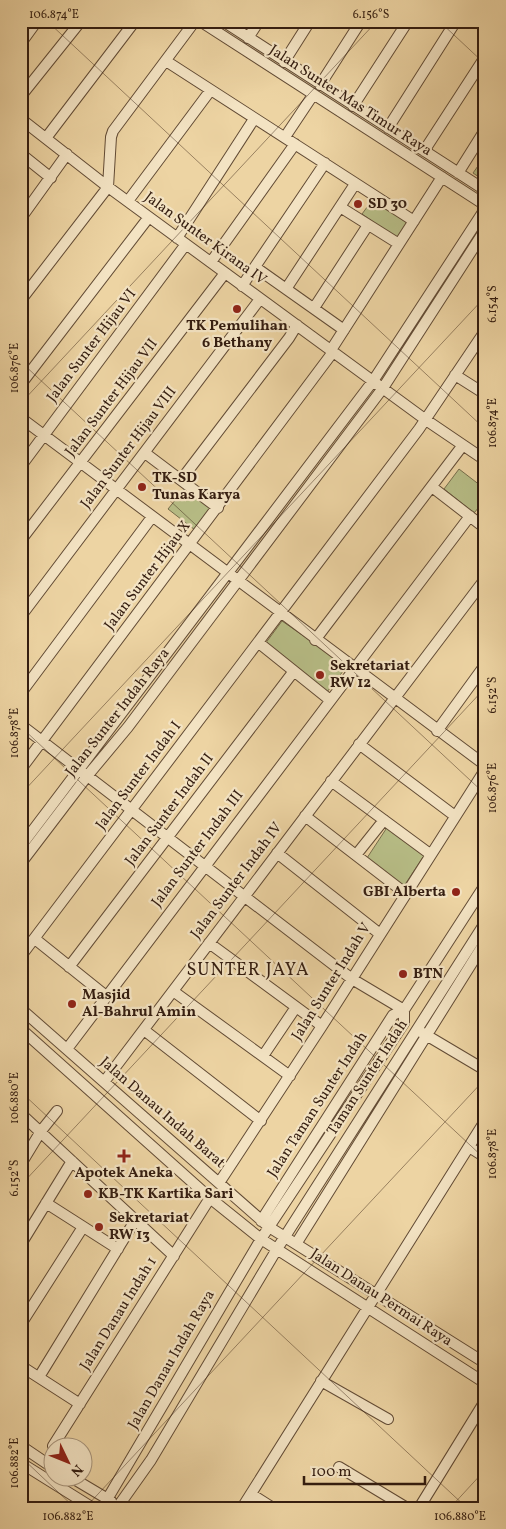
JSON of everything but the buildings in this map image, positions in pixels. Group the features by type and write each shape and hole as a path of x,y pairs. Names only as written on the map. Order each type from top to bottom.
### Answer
{"street":[{"path":"21,42 37,21"},
{"path":"21,96 81,21"},
{"path":"46,138 135,21"},
{"path":"21,300 106,190 113,130 195,21"},
{"name":"Jalan Sunter Mas Timur Raya","path":"200,21 485,205"},
{"name":"Jalan Sunter Mas Timur Raya","path":"223,21 485,190"},
{"path":"248,38 259,21"},
{"path":"284,62 310,21"},
{"path":"320,85 361,21"},
{"path":"353,106 408,21"},
{"path":"388,128 456,21"},
{"path":"479,21 485,25"},
{"path":"424,151 485,57"},
{"path":"166,61 414,221"},
{"path":"128,201 210,91"},
{"path":"285,137 313,95"},
{"name":"Jalan Sunter Kirana IV","path":"21,119 68,154 106,190 128,201 373,381"},
{"name":"Jalan Sunter Hijau VI","path":"21,466 182,241 254,119"},
{"path":"458,173 485,130"},
{"path":"211,262 295,144"},
{"path":"21,218 68,154"},
{"path":"22,157 52,178"},
{"path":"242,286 324,164"},
{"name":"Jalan Sunter Hijau X","path":"21,769 190,546 332,351 442,177"},
{"path":"286,289 355,184"},
{"path":"340,207 399,244"},
{"name":"Jalan Sunter Indah Raya","path":"21,862 228,574 373,381 485,209"},
{"path":"21,384 149,217"},
{"path":"314,308 368,225"},
{"name":"Jalan Sunter Indah Raya","path":"21,846 84,772 128,727 238,582 383,388 485,230"},
{"path":"255,267 344,330"},
{"name":"Jalan Sunter Hijau VII","path":"21,540 82,464 225,273"},
{"name":"Jalan Sunter Hijau VIII","path":"21,616 260,299"},
{"path":"181,480 297,326"},
{"name":"Jalan Sunter Indah I","path":"21,956 426,420 484,334"},
{"path":"455,375 485,394"},
{"path":"373,381 485,460"},
{"path":"21,418 393,699 485,766"},
{"path":"315,640 463,445"},
{"path":"145,453 218,508"},
{"path":"432,487 485,528"},
{"name":"Jalan Sunter Indah III","path":"67,1048 470,516"},
{"path":"21,693 152,517"},
{"name":"Jalan Sunter Indah IV","path":"104,1082 485,579"},
{"path":"259,643 330,700"},
{"path":"437,731 485,666"},
{"name":"Jalan Sunter Indah II","path":"69,967 294,671"},
{"path":"21,725 133,809 352,979 404,1010"},
{"path":"359,744 455,816"},
{"name":"Jalan Sunter Indah V","path":"219,1183 290,1076 485,770"},
{"path":"331,781 430,854"},
{"path":"305,816 405,893"},
{"path":"356,855 384,820"},
{"path":"277,853 380,934"},
{"name":"Jalan Taman Sunter Indah","path":"267,1226 328,1117 394,1015 404,1010 485,885"},
{"name":"Taman Sunter Indah","path":"275,1248 485,923"},
{"path":"35,939 106,996"},
{"path":"296,1244 485,942"},
{"path":"209,943 322,1026"},
{"path":"173,991 290,1076"},
{"path":"263,1056 296,1007"},
{"name":"Jalan Danau Indah Barat","path":"21,1009 267,1226 283,1237"},
{"name":"Jalan Taman Sunter Indah","path":"267,1226 404,1023 404,1010"},
{"name":"Jalan Danau Indah Barat","path":"21,1029 210,1198 262,1240"},
{"path":"144,1030 261,1121"},
{"path":"417,1030 485,1070"},
{"path":"21,1164 42,1131 57,1112"},
{"path":"21,1114 42,1131 174,1256"},
{"path":"328,1117 338,1123"},
{"path":"242,1508 485,1121"},
{"path":"469,1147 485,1157"},
{"path":"21,1244 72,1161"},
{"name":"Jalan Danau Indah 1","path":"60,1436 210,1198"},
{"path":"46,1203 118,1249"},
{"path":"39,1378 136,1219"},
{"name":"Jalan Danau Indah Raya","path":"104,1504 262,1240 267,1226"},
{"path":"21,1324 83,1227"},
{"name":"Jalan Danau Permai Raya","path":"283,1237 485,1363"},
{"name":"Jalan Danau Permai Raya","path":"262,1240 485,1383"},
{"path":"82,1486 104,1504 118,1506 151,1460 275,1248"},
{"path":"21,1366 80,1404"},
{"path":"321,1381 388,1419"},
{"path":"419,1508 485,1401"},
{"path":"21,1446 42,1460"},
{"path":"137,1450 151,1460"},
{"path":"21,1463 93,1508"},
{"path":"340,1467 407,1508"},
{"path":"250,1494 273,1508"}],"green space":[{"path":"485,156 485,181 473,173"},
{"path":"373,199 410,225 399,240 362,214"},
{"path":"459,469 485,489 485,500 474,513 444,489"},
{"path":"185,488 211,508 195,530 168,509"},
{"path":"282,621 347,666 327,692 265,644"},
{"path":"388,826 425,854 402,889 365,861"}],"place":[{"name":"SD 30","path":"358,204"},
{"name":"TK Pemulihan 6 Bethany","path":"237,309"},
{"name":"TK-SD Tunas Karya","path":"142,487"},
{"name":"Sekretariat RW 12","path":"320,675"},
{"name":"GBI Alberta","path":"456,892"},
{"name":"BTN","path":"403,974"},
{"name":"Masjid Al-Bahrul Amin","path":"72,1004"},
{"name":"Apotek Aneka","path":"124,1156"},
{"name":"KB-TK Kartika Sari","path":"88,1194"},
{"name":"Sekretariat RW 13","path":"99,1227"}],"district":[{"name":"SUNTER JAYA","path":"248,970"}]}
